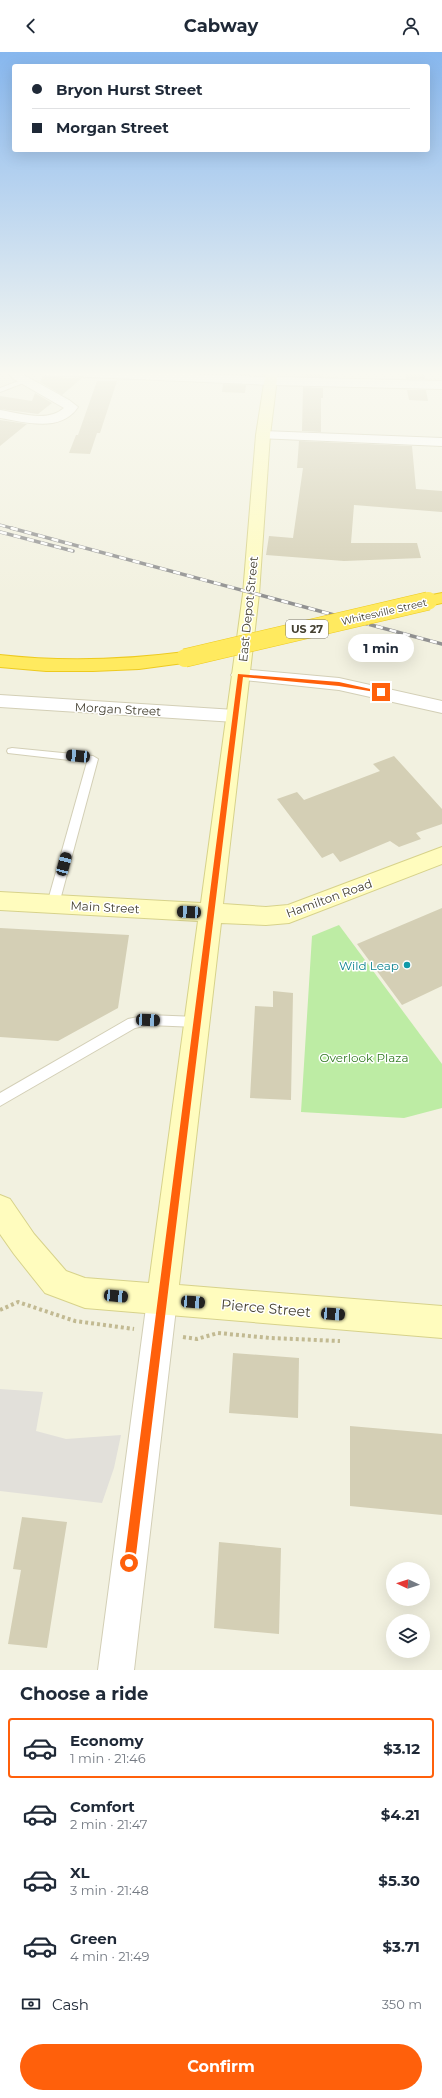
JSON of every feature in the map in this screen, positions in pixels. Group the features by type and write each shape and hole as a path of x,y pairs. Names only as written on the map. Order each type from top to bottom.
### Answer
{"highway":[{"name":"Whitesville Street","path":"0,661 39,665 97,666 185,658 435,600"}],"street":[{"name":"East Depot Street","path":"162,1300 251,594 262,447"},
{"path":"240,675 339,684 368,689 442,707"},
{"name":"Morgan Street","path":"0,701 235,716"},
{"name":"Hamilton Road","path":"210,913 266,916 290,914 442,855"},
{"name":"Main Street","path":"0,901 210,913"},
{"name":"Pierce Street","path":"0,1209 24,1244 56,1282 85,1293 442,1322"},
{"path":"116,1670 162,1300"}],"lane":[{"path":"12,751 93,759 53,904"},
{"path":"0,1100 132,1023 148,1020 197,1022"}],"path":[{"path":"0,1310 18,1302 75,1321 197,1339 218,1333 270,1338 348,1342"}],"green space":[{"name":"Overlook Plaza","path":"339,925 442,1064 442,1108 404,1118 301,1112 312,936"}],"shaded area":[{"path":"0,1389 43,1392 36,1431 66,1439 121,1435 114,1468 102,1503 0,1491"}],"building":[{"path":"72,447 92,447 90,454 69,453"},
{"path":"299,447 412,447 416,489 442,491 442,512 354,505 351,543 417,543 421,558 344,561 266,555 269,536 293,538 303,468 297,468"},
{"path":"394,756 442,809 442,824 416,833 421,839 399,847 390,841 340,862 333,853 322,858 277,799 297,792 304,800 380,771 373,764"},
{"name":"Wild Leap","path":"442,908 442,986 402,1005 357,944"},
{"path":"0,928 129,935 118,1008 58,1041 0,1037"},
{"path":"273,991 293,993 291,1100 250,1098 255,1006 273,1007"},
{"path":"233,1353 299,1358 298,1418 229,1413"},
{"path":"350,1426 442,1434 442,1515 350,1506"},
{"path":"22,1517 67,1522 47,1648 8,1644 21,1570 13,1569"},
{"path":"219,1542 281,1548 279,1634 214,1628"}],"railway":[{"path":"0,525 15,529"},
{"path":"11,528 442,644"},
{"path":"0,532 73,551"}],"place":[{"name":"Wild Leap","path":"407,965"}],"route":[{"path":"129,1563 240,675 339,684 381,692"}]}
